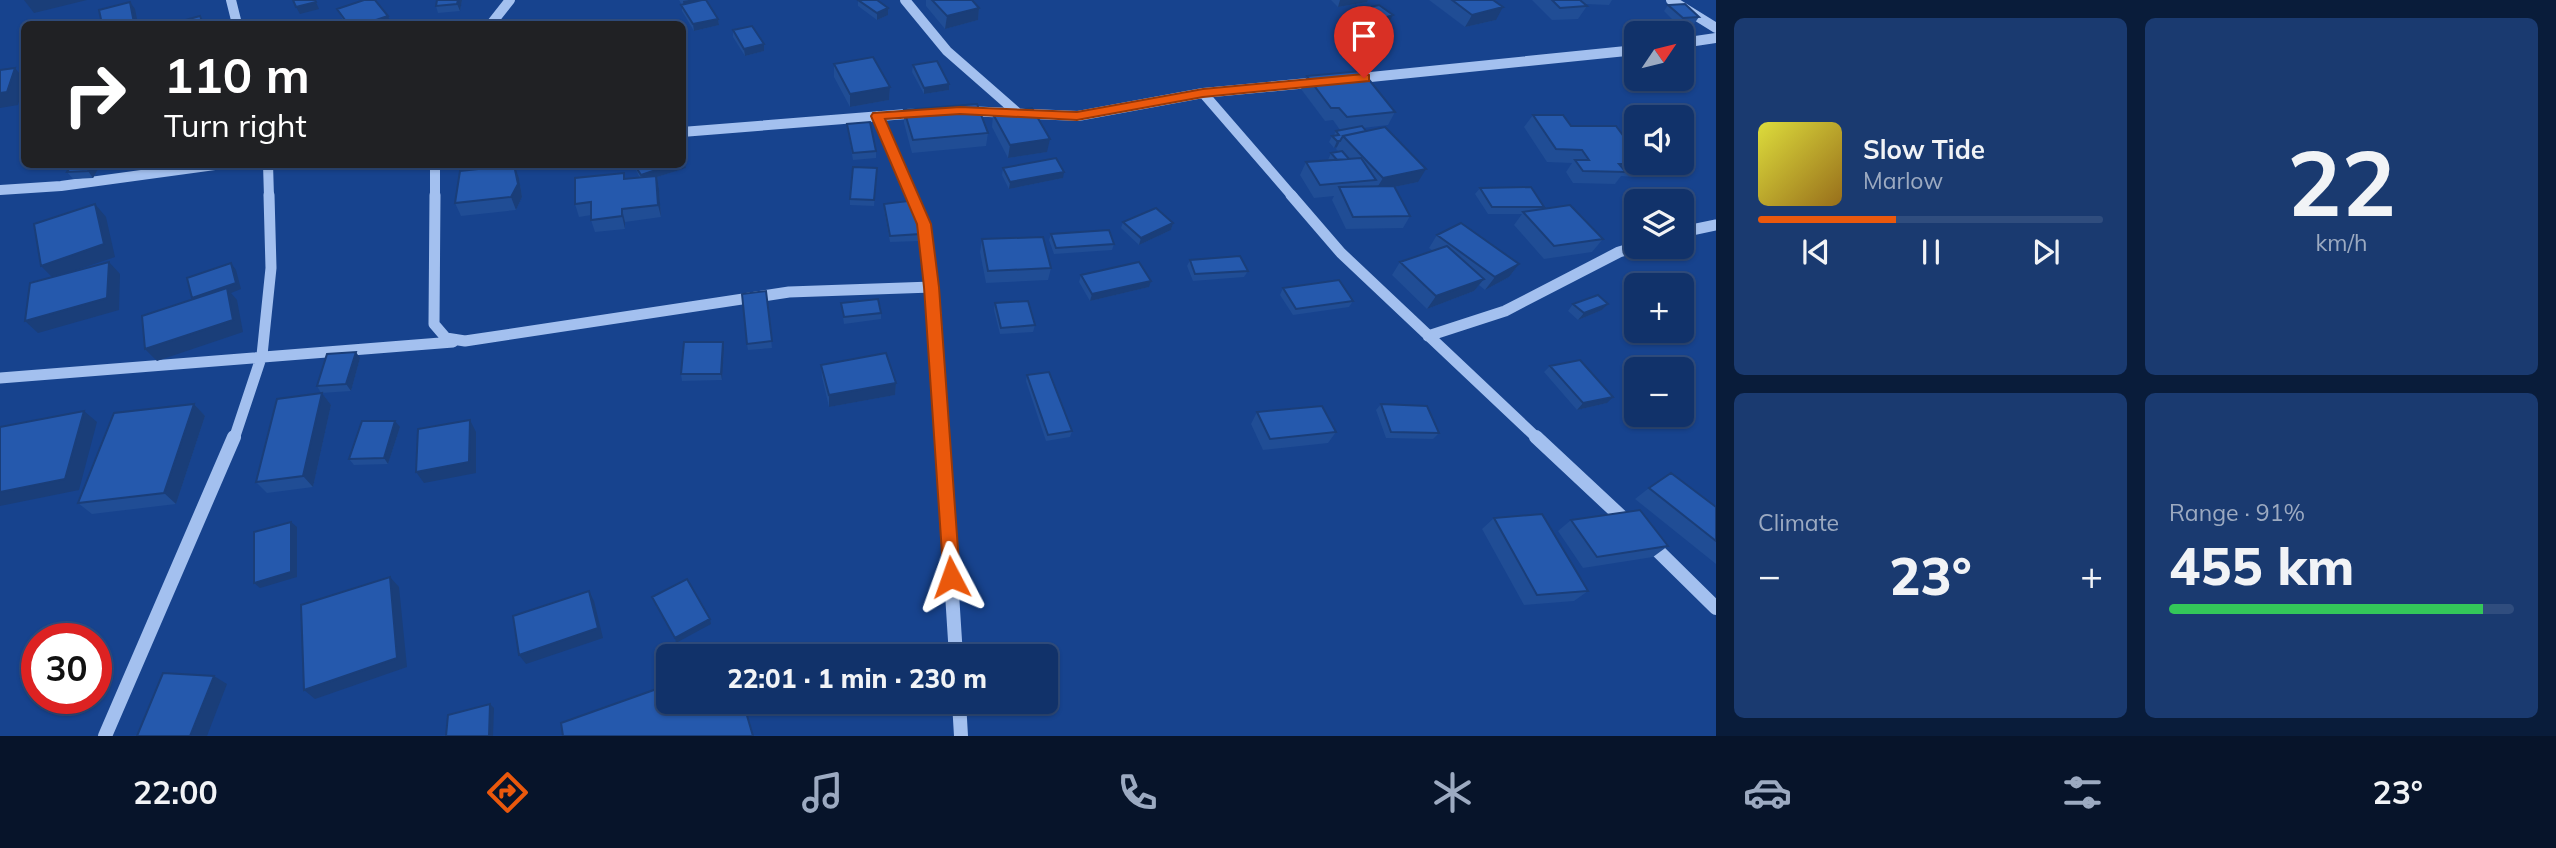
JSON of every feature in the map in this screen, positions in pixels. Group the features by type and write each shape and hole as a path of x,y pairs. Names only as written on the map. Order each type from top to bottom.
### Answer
{"street":[{"path":"231,0 236,21"},
{"path":"493,21 510,0"},
{"path":"905,0 906,5 947,51 1020,115"},
{"path":"1671,0 1716,28"},
{"path":"1694,41 1716,38"},
{"path":"1342,80 1624,51"},
{"path":"960,110 1077,116 1203,93 1328,81"},
{"path":"1203,93 1341,253 1716,608"},
{"path":"686,132 932,112"},
{"path":"877,116 924,224 932,287 955,644"},
{"path":"0,190 61,186 193,168"},
{"path":"105,736 226,461 262,355 271,268 268,168"},
{"path":"435,168 434,324 446,338 465,341"},
{"path":"1694,230 1716,225"},
{"path":"1428,335 1504,311 1624,251"},
{"path":"0,378 262,355 465,341 789,292 932,287"},
{"path":"960,714 961,736"}],"building":[{"path":"293,0 315,0 316,2 296,7"},
{"path":"364,0 375,0 388,16 373,21 346,21 337,9"},
{"path":"437,0 458,0 457,4 436,6"},
{"path":"706,0 718,19 693,24 681,5"},
{"path":"858,0 877,0 888,8 877,13"},
{"path":"932,0 972,0 979,8 947,16"},
{"path":"1452,0 1493,0 1503,7 1472,15"},
{"path":"1552,0 1580,0 1587,6 1560,8"},
{"path":"130,2 134,21 101,21 99,10"},
{"path":"1685,4 1699,17 1683,18 1668,5"},
{"path":"1379,5 1393,15 1384,18 1370,7"},
{"path":"200,16 202,21 182,21"},
{"path":"752,26 764,44 744,49 733,30"},
{"path":"873,57 890,87 850,94 834,64"},
{"path":"937,61 949,84 924,88 913,65"},
{"path":"15,68 7,92 0,93 0,70"},
{"path":"1362,71 1395,112 1347,117 1339,108 1331,108 1307,76"},
{"path":"977,104 988,133 913,140 904,110"},
{"path":"1032,108 1050,139 1010,145 993,114"},
{"path":"1533,115 1563,115 1571,126 1616,126 1624,137 1624,164 1619,164 1624,172 1583,171 1575,160 1589,160 1582,150 1556,149"},
{"path":"870,122 876,151 853,153 847,124"},
{"path":"1362,126 1366,131 1343,136 1340,141 1332,136 1339,135 1336,131"},
{"path":"1385,127 1426,169 1383,178 1343,136"},
{"path":"1342,151 1349,159 1337,160 1331,153"},
{"path":"1056,158 1064,172 1010,182 1003,168"},
{"path":"1361,158 1376,180 1320,185 1306,162"},
{"path":"853,167 877,168 874,200 850,199"},
{"path":"70,168 90,168 88,171 67,172"},
{"path":"515,168 518,184 511,197 455,203 460,171"},
{"path":"637,168 662,168 641,175"},
{"path":"624,173 624,179 656,176 658,205 622,209 622,216 591,220 591,202 575,204 575,178"},
{"path":"1394,186 1410,216 1353,217 1339,187"},
{"path":"1531,187 1544,207 1492,207 1480,188"},
{"path":"916,200 920,234 890,236 884,204"},
{"path":"95,204 104,244 41,266 34,224"},
{"path":"1570,205 1603,239 1554,246 1523,212"},
{"path":"1156,208 1173,223 1141,238 1123,222"},
{"path":"1461,223 1519,264 1495,277 1437,235"},
{"path":"1109,230 1114,244 1056,248 1051,234"},
{"path":"1043,237 1051,268 988,271 982,239"},
{"path":"1447,246 1484,279 1436,296 1400,262"},
{"path":"1240,256 1248,271 1195,274 1190,260"},
{"path":"109,262 107,298 25,321 30,283"},
{"path":"1139,262 1151,281 1092,294 1081,275"},
{"path":"231,263 236,283 192,298 187,278"},
{"path":"1339,280 1353,301 1296,309 1283,288"},
{"path":"227,288 233,320 145,349 142,316"},
{"path":"766,291 772,341 747,344 742,294"},
{"path":"1598,295 1608,304 1584,313 1573,304"},
{"path":"878,299 881,313 844,317 841,303"},
{"path":"1028,301 1035,325 1001,328 995,303"},
{"path":"684,342 723,342 721,374 681,374"},
{"path":"356,352 346,384 317,386 327,354"},
{"path":"886,353 896,383 829,395 821,365"},
{"path":"1580,360 1613,397 1583,403 1550,366"},
{"path":"1049,372 1072,431 1048,435 1027,375"},
{"path":"322,393 303,476 256,482 277,399"},
{"path":"194,404 164,493 78,503 114,413"},
{"path":"1381,404 1427,406 1439,433 1391,432"},
{"path":"1322,406 1336,432 1270,439 1257,412"},
{"path":"84,411 65,479 0,492 0,427"},
{"path":"470,420 469,462 416,472 418,429"},
{"path":"362,421 395,421 384,458 349,459"},
{"path":"1671,473 1716,507 1716,541 1649,488"},
{"path":"1640,510 1668,546 1597,557 1571,520"},
{"path":"1542,514 1588,591 1537,595 1494,518"},
{"path":"291,522 291,572 254,583 254,532"},
{"path":"390,577 397,658 304,690 301,605"},
{"path":"687,579 710,619 675,638 652,597"},
{"path":"589,591 598,628 519,655 513,616"},
{"path":"163,673 214,676 190,736 137,736"},
{"path":"656,689 656,714 747,714 753,736 563,736 561,723"},
{"path":"490,704 489,736 446,736 448,715"}],"route":[{"path":"951,577 932,287 924,224 908,181 877,116 960,110 1077,116 1203,93 1364,78"}]}
